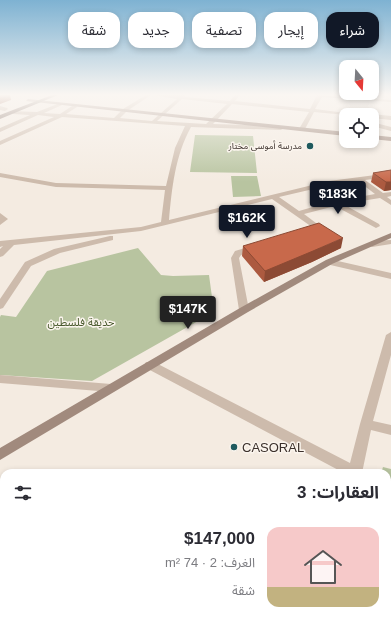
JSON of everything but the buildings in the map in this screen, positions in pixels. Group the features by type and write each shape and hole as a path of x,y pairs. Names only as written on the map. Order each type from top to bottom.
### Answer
{"main road":[{"path":"251,124 339,133"},
{"path":"379,138 391,139"},
{"path":"0,455 150,365 329,262 391,235"}],"street":[{"path":"0,130 13,124"},
{"path":"0,144 3,140 41,124"},
{"path":"173,124 285,128"},
{"path":"302,129 305,124"},
{"path":"164,224 168,188 182,136 189,125"},
{"path":"379,126 391,129"},
{"path":"0,306 28,264 33,260 44,256 141,229 310,188 391,175"},
{"path":"1,177 56,185 168,188"},
{"path":"359,179 391,203"},
{"path":"310,188 376,226"},
{"path":"297,214 336,203 391,194"},
{"path":"274,197 316,226 315,230 297,236"},
{"path":"0,215 4,219 0,223"},
{"path":"1,249 12,242 141,229"},
{"path":"372,244 391,242"},
{"path":"244,310 236,255 238,252 267,244"},
{"path":"329,262 391,276"},
{"path":"356,469 366,424 391,335"},
{"path":"150,365 349,469"},
{"path":"0,379 111,388"},
{"path":"366,424 391,430"}],"green space":[{"path":"195,135 253,136 257,173 190,172"},
{"path":"231,176 257,176 261,196 233,197"},
{"name":"حديقة فلسطين","path":"138,248 161,275 209,275 214,312 92,381 0,375 0,317 1,315 16,317 47,271"}],"place":[{"name":"مدرسة أموسى مختار","path":"310,146"},
{"name":"CASORAL","path":"234,447"}]}
